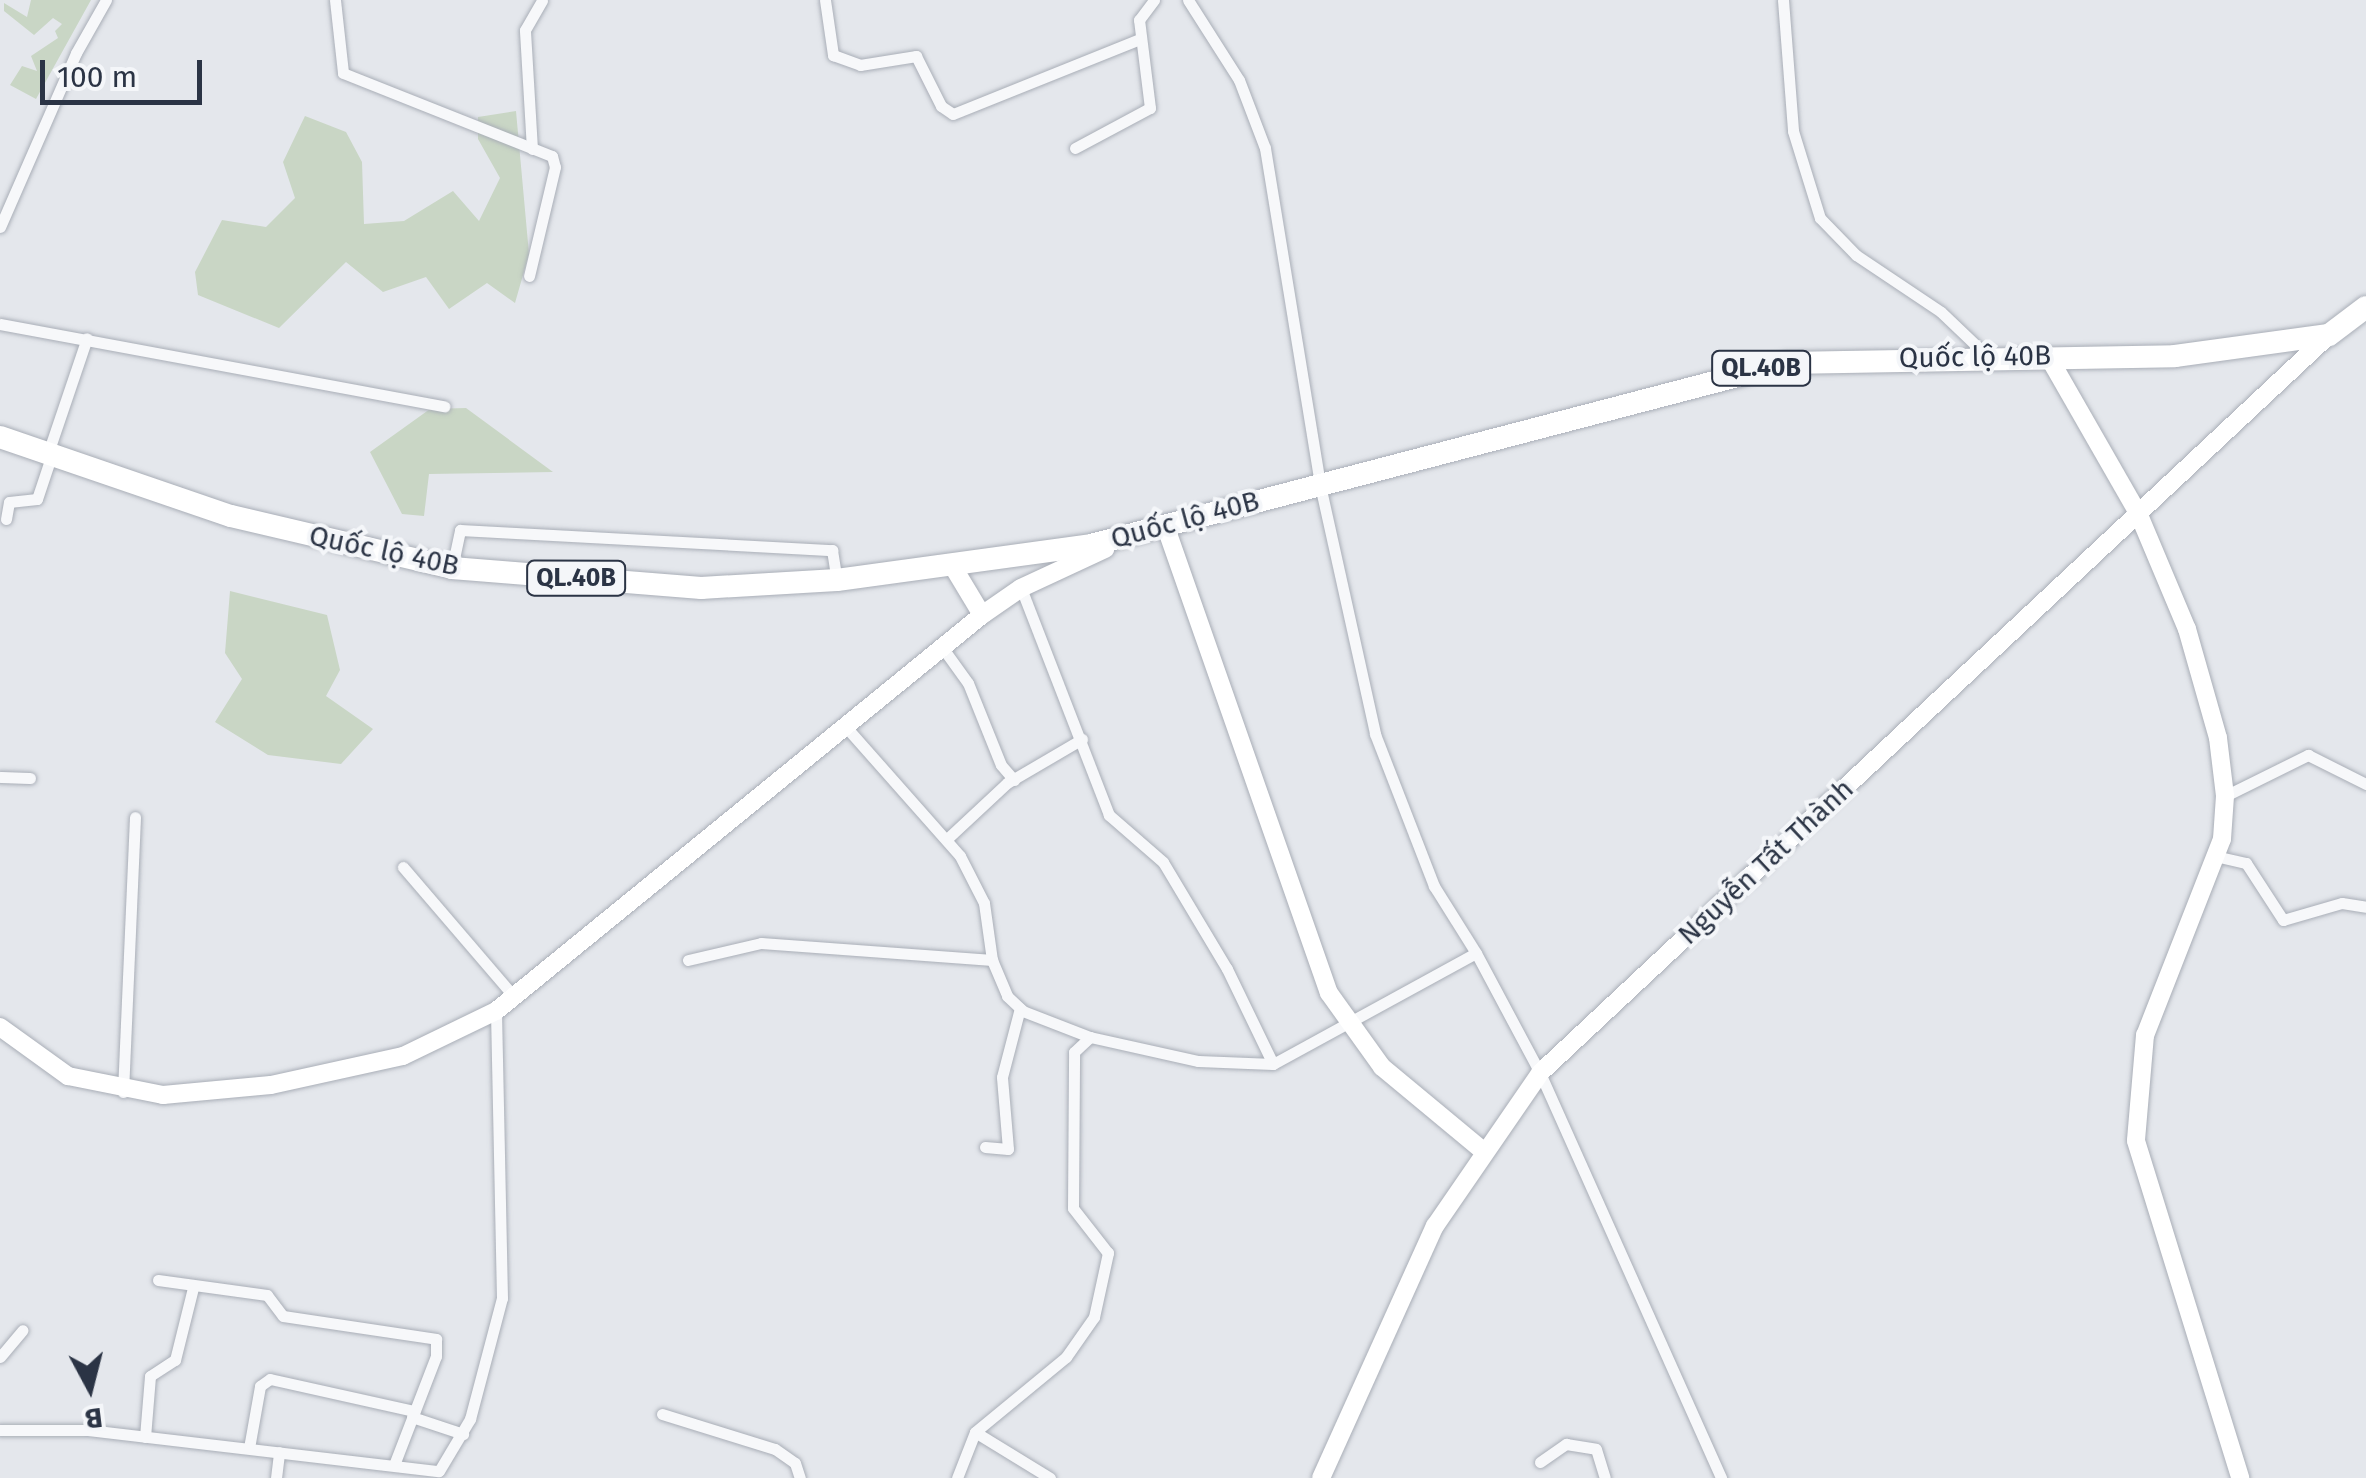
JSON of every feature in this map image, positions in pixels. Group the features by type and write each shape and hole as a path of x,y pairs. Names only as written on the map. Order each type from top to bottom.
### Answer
{"highway":[{"name":"Quốc lộ 40B","path":"0,436 231,516 452,568 701,588 837,580 1091,545 1745,370 1820,360 1986,355 2175,356 2328,335 2366,308"}],"main road":[{"name":"Nguyễn Tất Thành","path":"1322,1478 1418,1260 1482,1150 1540,1074 2328,335"},
{"path":"2048,356 2139,515 2205,683 2225,796 2215,856 2145,1034 2136,1141 2240,1478"},
{"path":"0,1028 68,1076 123,1092 271,1086 403,1056 496,1010 982,615 1021,588 1165,525 1309,942 1350,1024 1392,1077 1482,1150"},
{"path":"952,565 982,615"}],"street":[{"path":"0,227 76,53 106,0"},
{"path":"335,0 343,74 552,156 555,167 529,276"},
{"path":"532,149 525,30 542,0"},
{"path":"825,0 833,55 860,65 916,56 941,106 953,114 1140,38"},
{"path":"1075,148 1150,108 1140,13 1154,0"},
{"path":"1188,0 1239,80 1265,148 1320,485 1350,641 1380,750 1434,886 1476,953 1540,1074 1721,1478"},
{"path":"1782,0 1793,131 1820,218 1856,254 1940,312 1986,355"},
{"path":"0,324 444,406"},
{"path":"6,518 9,502 37,499 87,338"},
{"path":"452,568 460,530 832,550 837,580"},
{"path":"1021,588 1045,662 1082,739 1109,815 1162,862 1227,969 1272,1064"},
{"path":"942,646 968,683 1001,765 1014,780"},
{"path":"846,727 906,801 948,838 984,903 992,960 1007,996 1020,1008 1090,1038 1198,1061 1272,1064 1476,953"},
{"path":"948,838 1014,780 1082,739"},
{"path":"2225,796 2308,755 2366,784"},
{"path":"0,777 30,778"},
{"path":"123,1092 135,817"},
{"path":"2215,856 2246,864 2283,920 2342,903 2366,907"},
{"path":"403,867 512,994"},
{"path":"688,960 761,943 992,960"},
{"path":"986,1147 1008,1149 1002,1077 1020,1008"},
{"path":"0,1430 145,1437 394,1465 436,1476 462,1434 502,1298 496,1010"},
{"path":"957,1478 975,1432 1056,1366 1094,1317 1108,1253 1073,1208 1070,1176 1074,1052 1090,1038"},
{"path":"158,1280 194,1288 268,1295 283,1316 432,1337 438,1349 394,1465"},
{"path":"145,1437 150,1376 174,1360 194,1288"},
{"path":"0,1357 22,1330"},
{"path":"248,1448 260,1386 270,1379 413,1414 462,1434"},
{"path":"662,1414 775,1449 795,1463 800,1478"},
{"path":"975,1432 1050,1478"},
{"path":"1540,1462 1566,1444 1596,1449 1605,1478"},
{"path":"276,1478 279,1452"}],"green space":[{"path":"31,0 91,0 36,99 10,85 22,66 37,71 31,56 58,38 55,31 62,24 53,18 34,35 4,11 4,3 27,17"},
{"path":"516,111 529,254 515,303 487,283 449,309 426,277 383,292 346,262 279,328 198,295 195,272 222,220 266,227 295,198 283,162 305,116 346,132 362,162 364,224 404,221 453,191 479,221 500,178 478,139 478,117"},
{"path":"466,408 553,472 429,474 424,516 402,514 370,452 430,409"},
{"path":"230,591 327,615 340,670 326,696 373,729 341,764 268,755 215,722 242,679 225,653"}]}
